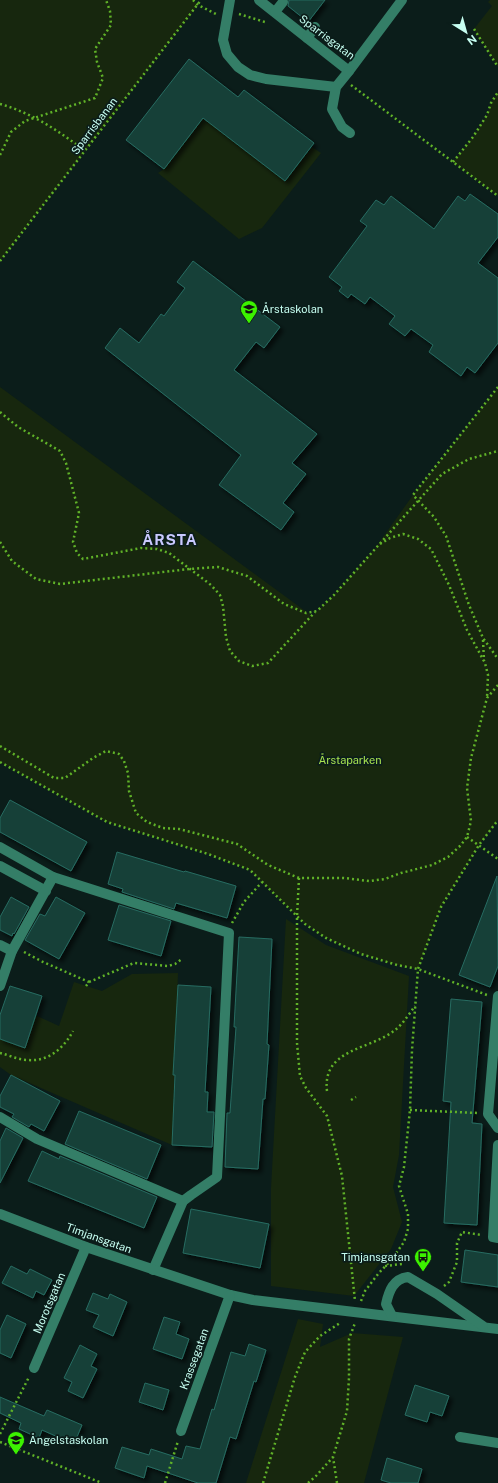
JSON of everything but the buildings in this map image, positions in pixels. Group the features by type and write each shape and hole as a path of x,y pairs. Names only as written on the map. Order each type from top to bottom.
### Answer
{"street":[{"path":"230,0 223,40 227,54 238,67 250,75 266,79 336,87"},
{"name":"Sparrisgatan","path":"259,0 349,70 402,0"},
{"path":"275,12 283,2"},
{"path":"307,38 315,27"},
{"path":"349,70 336,87 332,110 342,128 350,133"},
{"path":"0,847 53,878 229,933 217,1177 183,1201 153,1270"},
{"path":"0,866 46,892"},
{"path":"0,986 13,950 53,878"},
{"path":"0,945 13,950"},
{"path":"497,998 493,1114 498,1128"},
{"path":"0,1117 37,1139 183,1201"},
{"path":"496,1237 498,1145"},
{"name":"Timjansgatan","path":"0,1214 86,1247 230,1296 498,1329"},
{"name":"Morotsgatan","path":"34,1368 86,1247"},
{"path":"392,1316 386,1304 391,1287 397,1281 408,1277 437,1294 484,1327"},
{"name":"Krassegatan","path":"181,1431 230,1296"},
{"path":"460,1437 498,1443"}],"path":[{"path":"0,155 11,132 25,121 95,98 102,78 95,49 111,25 110,11 106,0"},
{"name":"Sparrisbanan","path":"0,261 201,0"},
{"path":"474,29 498,67"},
{"path":"453,162 473,137 487,115 491,103 498,92"},
{"path":"0,104 13,107 36,118 62,133 86,150"},
{"path":"498,387 413,496 434,517 446,536 469,604 483,638 498,659"},
{"path":"0,412 18,427 60,451 66,462 79,513 73,542 77,553 83,559 141,548 149,548 169,553 211,585 220,595 223,606 226,637 230,651 238,662 252,666 268,663 338,590 442,474 469,459 498,451"},
{"path":"376,547 390,538 403,534 418,539 430,549 449,585 467,630 485,663"},
{"path":"0,542 12,561 36,579 60,584 218,567 247,576 284,604 306,614 317,611"},
{"path":"0,746 54,778 65,778 93,758 106,751 119,754 124,761 128,773 130,791 136,813 147,822 163,828 179,829 237,844 268,865 299,878 344,878 369,881 385,879 437,863 448,857 467,837 470,821 467,788 471,758 487,698 488,675 485,663 483,638"},
{"path":"487,698 498,685"},
{"path":"0,762 107,822 215,856 250,870 305,924 326,938 361,954 397,965 418,969 497,998"},
{"path":"263,1483 295,1377 305,1352 320,1336 356,1312 365,1291 404,1242 408,1228 408,1214 399,1186 404,1167 410,1110 418,969 441,907 479,845 498,820"},
{"path":"467,837 498,859"},
{"path":"299,878 297,916 296,1043 298,1064 300,1076 306,1088 327,1116 342,1176 356,1312 355,1325 349,1339 347,1411 333,1457 308,1483"},
{"path":"229,933 232,923 244,902 262,882"},
{"path":"13,950 89,982"},
{"path":"86,986 89,982 134,963 168,966 175,964 182,959"},
{"path":"327,1091 326,1080 335,1061 347,1053 395,1030 415,1006"},
{"path":"0,1053 28,1060 41,1059 56,1052 67,1041 73,1031"},
{"path":"351,1100 356,1097"},
{"path":"410,1110 493,1114"},
{"path":"437,1294 448,1282 457,1262 457,1243 462,1232 496,1237"},
{"path":"0,1434 34,1368"},
{"path":"165,1483 181,1431"},
{"path":"0,1442 102,1483"},
{"path":"333,1457 337,1483"}],"green space":[{"path":"0,0 193,0 198,5 0,261"},
{"path":"490,0 498,0 498,67 474,29 492,6 488,2"},
{"path":"498,92 498,196 453,162 473,137 487,115 491,103"},
{"path":"203,118 285,181 312,147 321,153 262,228 239,239 158,173 164,169"},
{"name":"Årstaparken","path":"0,387 312,616 334,595 376,547 413,495 498,387 498,820 479,845 441,907 418,969 397,965 361,954 326,938 305,924 250,870 208,854 107,822 0,762"},
{"path":"286,919 326,945 409,976 399,1155 393,1187 402,1222 391,1249 354,1296 271,1286 271,1188"},
{"path":"178,973 172,1145 11,1075 0,1067 0,1039 25,1048 35,1015 59,1026 74,982 102,991 132,974"},
{"path":"298,1319 323,1324 320,1347 352,1333 403,1337 364,1483 246,1483"}],"place":[{"name":"Årstaskolan","path":"249,324"},
{"name":"Timjansgatan","path":"423,1272"},
{"name":"Ångelstaskolan","path":"16,1455"}],"district":[{"name":"ÅRSTA","path":"170,540"}]}
